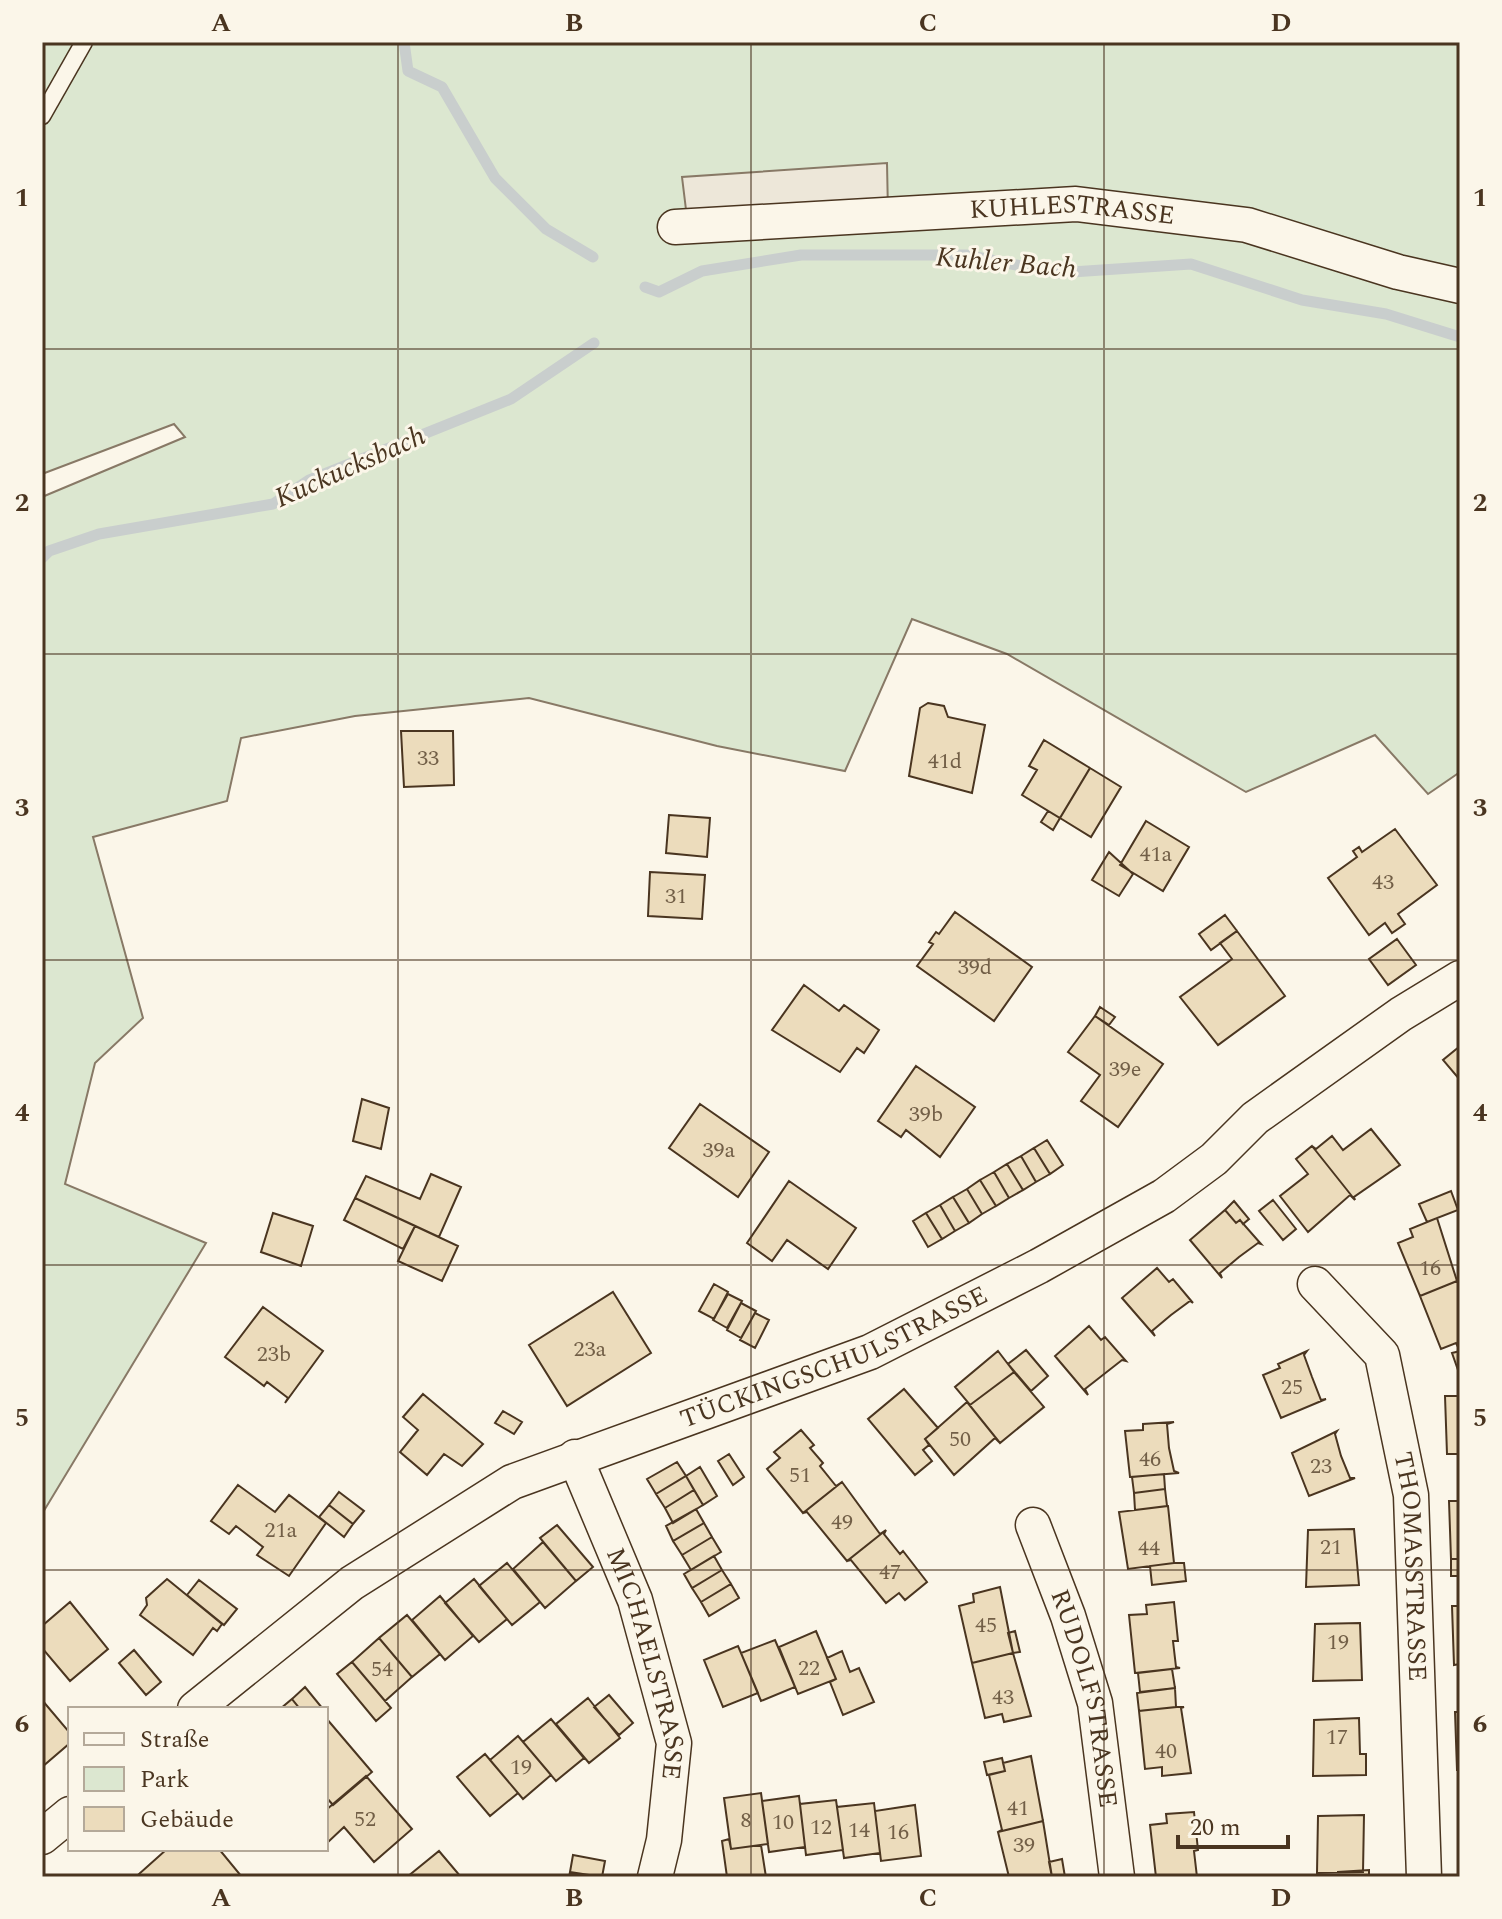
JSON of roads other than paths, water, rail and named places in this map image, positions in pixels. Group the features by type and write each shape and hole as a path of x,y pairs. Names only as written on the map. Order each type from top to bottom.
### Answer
{"street":[{"name":"KUHLESTRASSE","path":"675,227 1076,204 1247,225 1398,272 1460,286"},
{"name":"TÜCKINGSCHULSTRASSE","path":"197,1707 352,1583 512,1482 870,1352 1039,1266 1164,1196 1214,1159 1255,1118 1401,1014 1460,978"},
{"name":"THOMASSTRASSE","path":"1315,1284 1382,1355 1411,1495 1424,1877"},
{"name":"MICHAELSTRASSE","path":"575,1457 635,1600 674,1743 664,1840 655,1877"},
{"name":"RUDOLFSTRASSE","path":"1033,1525 1068,1616 1095,1703 1117,1877"},
{"path":"42,1837 68,1816"}],"lane":[{"path":"42,116 84,42"}],"waterway":[{"name":"Kuhler Bach","path":"404,42 408,71 442,87 495,178 546,229 593,257"},
{"name":"Kuhler Bach","path":"645,287 659,292 702,271 801,255 966,255 1057,273 1191,264 1302,300 1386,314 1460,337"},
{"name":"Kuckucksbach","path":"42,558 49,551 99,534 273,504 309,480 511,399 594,343"}]}
